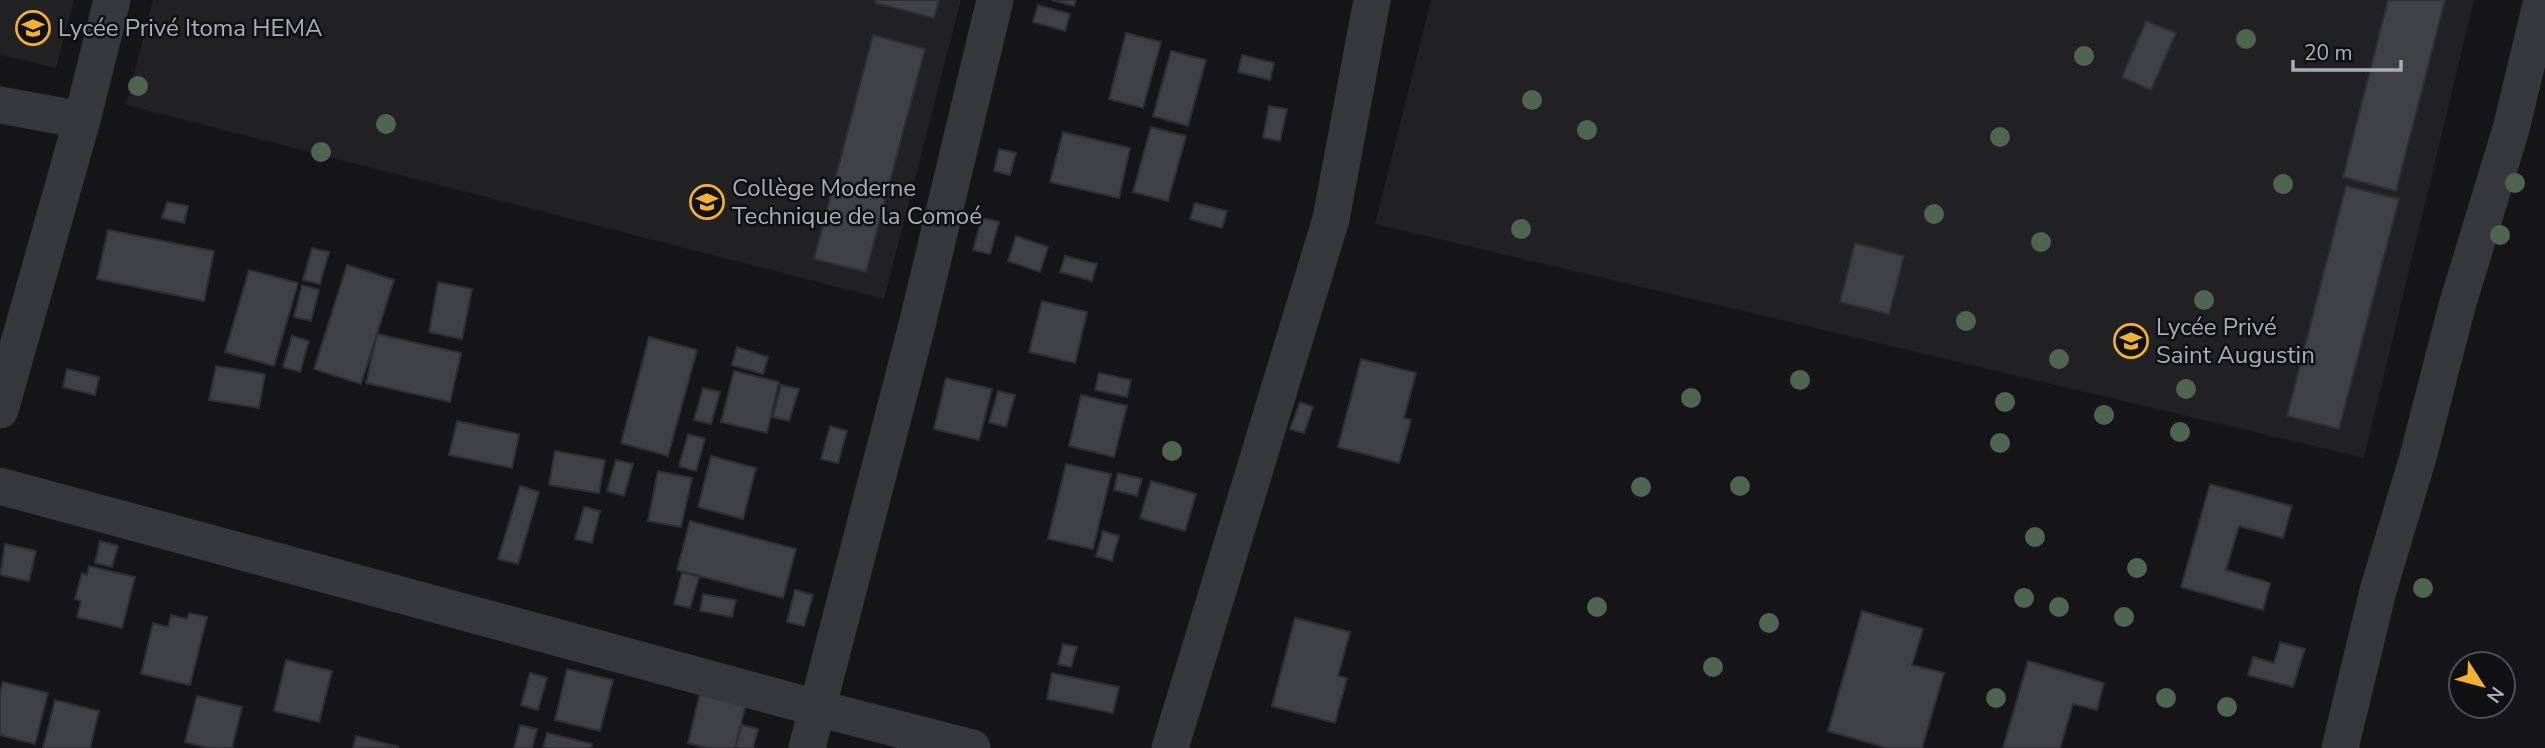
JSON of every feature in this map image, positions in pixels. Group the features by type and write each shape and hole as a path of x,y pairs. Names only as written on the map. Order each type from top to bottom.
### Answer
{"street":[{"path":"0,410 82,120 112,0"},
{"path":"807,748 917,325 995,0"},
{"path":"1170,748 1331,219 1372,0"},
{"path":"2340,748 2378,591 2418,457 2457,306 2511,129 2542,0"},
{"path":"0,105 82,120"},
{"path":"0,486 972,748"}],"shaded area":[{"name":"Lycée Privé Itoma HEMA","path":"0,0 74,0 56,68 0,55"},
{"name":"Collège Moderne Technique de la Comoé","path":"153,0 961,0 884,299 126,105"},
{"name":"Lycée Privé Saint Augustin","path":"1431,0 2474,0 2364,458 1375,224"}],"building":[{"path":"876,0 939,0 934,18 875,3"},
{"path":"1052,0 1076,0 1074,6"},
{"path":"2388,0 2445,0 2396,191 2343,177"},
{"path":"1038,5 1070,14 1065,31 1033,22"},
{"path":"2146,21 2176,33 2151,90 2122,77"},
{"path":"1126,33 1161,42 1143,108 1109,99"},
{"path":"873,35 925,49 866,272 814,259"},
{"path":"1171,51 1206,60 1188,126 1153,116"},
{"path":"1242,55 1274,63 1270,80 1238,72"},
{"path":"1269,106 1287,109 1280,141 1263,138"},
{"path":"1151,127 1186,136 1168,201 1133,192"},
{"path":"1063,132 1130,148 1119,198 1050,182"},
{"path":"999,149 1016,153 1010,175 994,171"},
{"path":"2346,186 2399,199 2339,429 2287,416"},
{"path":"167,202 188,206 184,223 162,218"},
{"path":"1195,203 1227,211 1222,228 1190,219"},
{"path":"982,218 999,222 990,254 973,250"},
{"path":"108,230 214,251 204,301 97,279"},
{"path":"1016,236 1048,247 1040,272 1008,261"},
{"path":"1855,243 1904,256 1889,314 1840,302"},
{"path":"312,248 329,252 320,284 303,280"},
{"path":"1065,256 1097,264 1092,281 1060,272"},
{"path":"347,265 394,280 361,384 314,369"},
{"path":"249,270 298,283 274,366 225,352"},
{"path":"438,282 472,289 462,339 429,332"},
{"path":"302,285 319,290 311,321 294,317"},
{"path":"1042,301 1087,312 1075,363 1029,352"},
{"path":"377,334 461,353 450,402 366,383"},
{"path":"292,336 309,341 300,372 283,367"},
{"path":"649,337 697,350 668,456 621,443"},
{"path":"737,347 768,357 763,374 732,365"},
{"path":"1361,359 1416,373 1404,418 1411,420 1399,463 1338,447"},
{"path":"216,366 265,374 259,408 209,400"},
{"path":"67,369 99,377 95,395 63,387"},
{"path":"734,371 779,382 767,433 721,422"},
{"path":"1099,373 1131,380 1127,397 1095,390"},
{"path":"946,378 992,389 979,440 934,429"},
{"path":"781,385 799,389 789,421 773,417"},
{"path":"703,388 720,392 711,424 694,420"},
{"path":"998,391 1015,395 1006,427 989,422"},
{"path":"1081,395 1127,406 1114,457 1069,446"},
{"path":"1300,402 1313,407 1304,433 1290,429"},
{"path":"457,421 519,434 512,468 449,455"},
{"path":"830,426 847,431 838,463 821,459"},
{"path":"688,434 705,439 696,471 679,466"},
{"path":"555,451 605,460 599,493 549,485"},
{"path":"711,456 756,468 743,519 698,507"},
{"path":"616,460 633,464 624,496 607,491"},
{"path":"1066,464 1111,474 1093,549 1048,539"},
{"path":"658,471 692,478 681,527 648,521"},
{"path":"1118,473 1142,479 1137,496 1114,490"},
{"path":"1151,481 1196,494 1185,531 1140,518"},
{"path":"2210,484 2292,506 2283,538 2239,526 2226,570 2270,583 2263,610 2181,587"},
{"path":"520,486 539,492 518,564 498,559"},
{"path":"584,507 600,511 592,543 575,539"},
{"path":"690,521 796,549 783,598 677,570"},
{"path":"1103,531 1119,536 1112,561 1096,556"},
{"path":"100,541 118,546 112,567 95,563"},
{"path":"5,544 36,551 29,581 0,575"},
{"path":"89,566 135,577 122,628 77,617 81,601 75,599 82,573 87,575"},
{"path":"682,572 699,577 690,608 674,604"},
{"path":"795,590 813,595 804,626 787,622"},
{"path":"703,594 736,600 732,617 700,611"},
{"path":"1862,611 1923,629 1912,665 1944,673 1922,748 1887,748 1828,731"},
{"path":"189,613 207,617 190,685 141,674 153,623 168,627 171,615 187,619"},
{"path":"1295,618 1350,632 1338,676 1347,678 1335,723 1272,706"},
{"path":"2280,642 2305,649 2293,687 2248,675 2253,657 2274,663"},
{"path":"1063,644 1077,647 1071,667 1058,664"},
{"path":"286,660 332,671 319,722 274,711"},
{"path":"2028,661 2104,683 2097,710 2073,704 2060,748 2003,748"},
{"path":"567,669 613,680 600,731 555,720"},
{"path":"530,673 547,678 538,710 521,705"},
{"path":"1052,673 1119,687 1113,713 1047,699"},
{"path":"3,682 48,693 35,744 0,735 0,692"},
{"path":"700,693 746,704 735,748 707,748 688,743"},
{"path":"197,696 242,707 232,748 209,748 185,742"},
{"path":"55,700 99,711 90,748 43,748"},
{"path":"520,725 537,729 532,748 514,748"},
{"path":"742,725 758,729 753,748 735,748"},
{"path":"547,733 592,744 591,748 543,748"},
{"path":"356,736 399,747 353,748"}],"place":[{"name":"Lycée Privé Itoma HEMA","path":"33,28"},
{"name":"Collège Moderne Technique de la Comoé","path":"707,202"},
{"name":"Lycée Privé Saint Augustin","path":"2131,341"}]}
